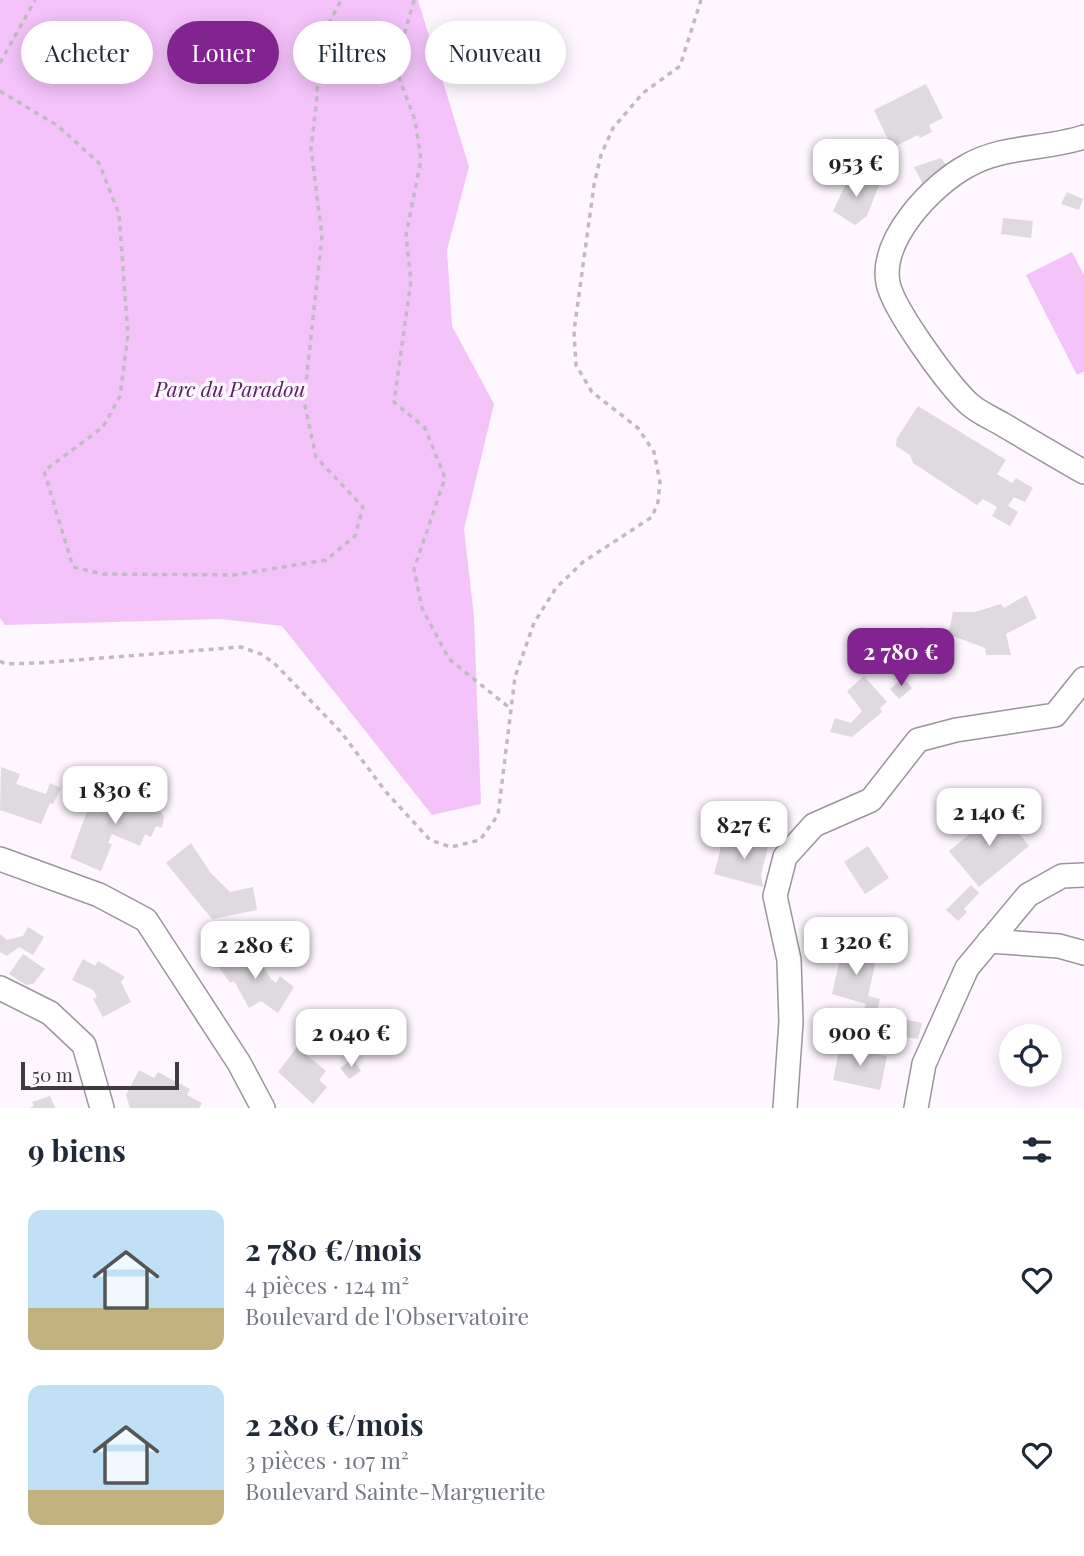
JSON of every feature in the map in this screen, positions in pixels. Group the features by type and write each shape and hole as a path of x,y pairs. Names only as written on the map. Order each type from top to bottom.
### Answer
{"street":[{"path":"1084,137 1057,146 1003,150 966,166 923,201 895,239 887,262 888,285 928,356 967,403 1084,472"},
{"path":"785,1108 791,1022 789,960 775,895 785,857 814,825 871,800 918,740 956,730 1055,715 1084,679"},
{"path":"0,859 99,895 146,920 239,1063 263,1108"},
{"path":"916,1108 924,1064 967,968 1028,895 1062,876 1084,875"},
{"path":"989,941 1059,946 1084,953"},
{"path":"0,988 50,1013 84,1045 102,1108"}],"path":[{"path":"0,63 35,0"},
{"path":"0,91 58,125 99,163 119,214 128,335 120,396 103,428 44,471 74,567 102,574 234,575 326,560 355,536 363,508 316,457 304,401 322,236 311,149 319,43 341,0"},
{"path":"414,0 395,67 415,120 421,160 406,235 411,281 394,402 425,428 445,478 414,569 422,608 449,659 511,709"},
{"path":"0,661 5,664 38,663 240,647 261,654 274,663 341,732 412,823 430,840 451,847 480,840 498,815 515,677 534,623 556,588 583,562 652,517 658,502 660,482 654,452 638,428 592,392 576,365 574,331 594,185 601,155 613,128 643,93 680,66 701,0"}],"green space":[{"name":"Parc du Paradou","path":"0,0 418,0 425,23 425,84 444,84 469,167 447,250 452,326 494,404 464,529 474,617 481,804 432,815 282,626 221,619 5,625 0,618"},
{"path":"1072,252 1084,275 1084,372 1077,375 1026,275"}],"building":[{"path":"926,84 943,118 929,125 932,132 920,138 918,135 892,148 874,110"},
{"path":"941,158 949,168 925,188 914,167"},
{"path":"852,171 879,185 867,216 855,225 833,211"},
{"path":"1067,192 1083,199 1079,210 1061,204"},
{"path":"1003,218 1033,221 1031,238 1001,234"},
{"path":"918,406 1006,460 997,474 1012,483 1016,478 1033,488 1025,502 1014,497 1008,506 1018,512 1010,526 992,516 997,507 983,499 977,505 913,463 910,455 896,446 897,438"},
{"path":"1026,595 1037,618 1006,634 1011,655 986,655 985,648 953,636 950,643 918,636 921,627 948,635 953,612 975,612 1001,604 1004,608"},
{"path":"864,676 887,702 880,708 882,712 852,737 830,732 835,718 851,723 862,711 847,691"},
{"path":"903,678 912,688 899,699 890,689"},
{"path":"1,767 20,774 16,784 46,794 50,783 61,788 53,804 50,803 41,824 0,810"},
{"path":"109,789 136,798 140,791 151,798 164,817 162,828 156,826 151,837 145,834 140,846 112,834 108,843 112,844 101,871 70,858 91,800 103,805"},
{"path":"1000,809 1029,846 979,887 949,851"},
{"path":"751,834 770,839 761,875 763,887 714,874 722,843 747,850"},
{"path":"191,843 210,872 230,892 253,887 257,910 212,919 166,863"},
{"path":"868,846 889,878 865,894 844,862"},
{"path":"971,885 979,893 964,909 967,912 958,921 946,910"},
{"path":"28,927 44,937 33,955 19,947 7,956 0,952 0,934 7,940 23,936"},
{"path":"241,946 249,957 255,953 276,983 280,976 294,987 278,1013 261,1001 249,1008 234,981 230,983 219,967 227,962 224,957"},
{"path":"843,946 877,955 868,996 880,999 877,1012 864,1009 866,1004 832,994"},
{"path":"23,954 45,969 33,984 26,985 9,974"},
{"path":"83,959 95,966 98,961 125,977 121,982 131,1002 103,1017 93,999 97,997 93,990 72,980"},
{"path":"899,1018 922,1023 918,1039 894,1035"},
{"path":"840,1046 887,1056 880,1090 833,1080"},
{"path":"297,1047 326,1071 319,1080 327,1087 313,1104 278,1072"},
{"path":"353,1059 361,1071 349,1079 340,1068"},
{"path":"139,1070 154,1078 158,1072 190,1089 187,1095 202,1103 199,1108 130,1108 126,1095"},
{"path":"50,1096 55,1108 29,1108 34,1106 32,1102"}]}
